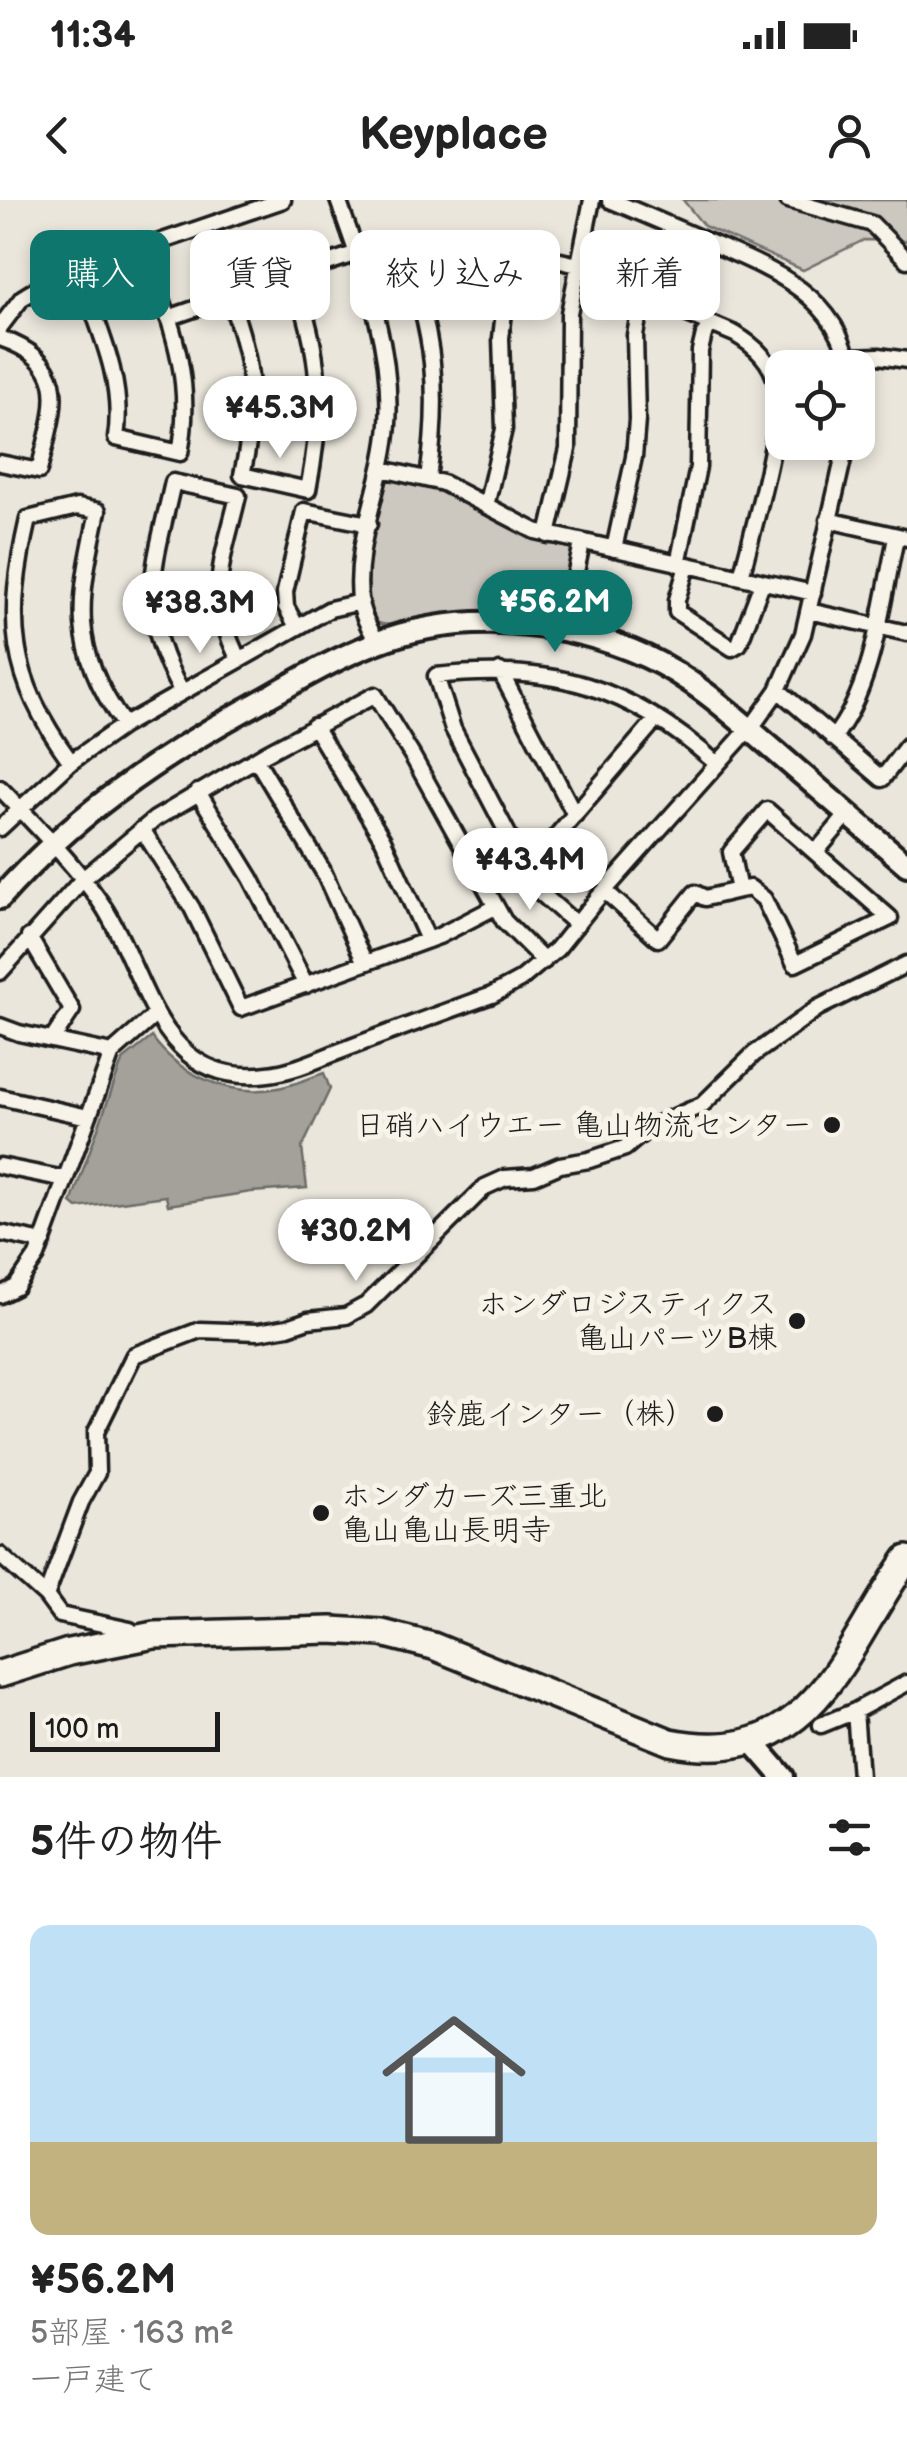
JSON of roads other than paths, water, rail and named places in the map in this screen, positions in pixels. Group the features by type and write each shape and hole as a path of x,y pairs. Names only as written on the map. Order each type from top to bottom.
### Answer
{"highway":[{"path":"0,1674 70,1652 138,1638 227,1632 382,1633 433,1646 554,1693 617,1724 670,1742 704,1746 752,1740 808,1708 833,1682 907,1559"}],"street":[{"path":"170,239 283,200"},
{"path":"338,200 350,233"},
{"path":"548,535 568,448 570,393 566,342 592,200"},
{"path":"610,200 643,206 792,281 825,312 843,350"},
{"path":"788,200 872,224 907,260"},
{"path":"560,262 580,267"},
{"path":"0,327 30,292"},
{"path":"95,320 116,379 120,414 116,438 180,453 186,400 169,320"},
{"path":"237,320 253,386 252,435 242,476 308,490 320,409 318,366 308,320"},
{"path":"376,642 360,602 361,564 388,424 384,350 378,320"},
{"path":"426,320 436,424 428,479"},
{"path":"486,506 504,428 503,320"},
{"path":"614,550 634,458 638,320"},
{"path":"702,320 756,348 770,366 778,386 778,417 741,577"},
{"path":"711,324 700,350 698,467 676,612 732,648 739,644 762,583"},
{"path":"0,338 31,351 52,380 55,405 38,476 0,463"},
{"path":"875,357 907,360"},
{"path":"0,788 83,879 112,920 155,1015 174,1042 221,1070 264,1075 286,1071 492,995 544,961 778,690 796,654 809,611 843,460"},
{"path":"382,468 442,483 548,535 813,593"},
{"path":"182,691 158,644 151,604 152,580 173,482 238,496 218,598 222,626 239,660"},
{"path":"71,762 38,712 20,661 14,592 28,519 77,507 98,510 82,583 84,638 98,679 124,724"},
{"path":"296,627 286,608 285,592 304,511 368,524"},
{"path":"828,520 902,538 859,694 833,738"},
{"path":"564,629 582,543"},
{"path":"0,828 71,762 124,724 296,627 330,610 360,602"},
{"path":"809,611 907,633"},
{"path":"0,898 50,844 122,785 178,748 376,642 467,624 564,629 666,666 711,696 907,865"},
{"path":"576,925 542,894 526,867 452,729 436,676 500,671 568,680 631,702 717,764"},
{"path":"500,671 574,814"},
{"path":"778,690 882,779 907,746"},
{"path":"0,972 83,879 142,830 198,792 375,695 495,908 515,936 544,961"},
{"path":"526,867 657,718"},
{"path":"314,726 382,840 428,940"},
{"path":"256,759 323,872 365,963"},
{"path":"198,792 251,878 306,985"},
{"path":"605,891 658,938 694,893 705,898 750,888 764,900 794,964 890,918 768,810 731,852 740,890"},
{"path":"816,852 848,814"},
{"path":"142,830 192,908 241,1008 428,940 495,908"},
{"path":"29,937 72,1010 52,1040"},
{"path":"46,1596 81,1502 97,1473 96,1432 134,1355 200,1330 258,1332 349,1314 369,1302 485,1187 505,1178 534,1176 625,1148 649,1128 702,1105 754,1054 818,1008 907,964"},
{"path":"0,1295 23,1280 42,1242 112,1053 155,1015"},
{"path":"0,1026 112,1053"},
{"path":"0,1097 88,1116"},
{"path":"0,1166 66,1179"},
{"path":"0,1234 42,1242"},
{"path":"0,1555 46,1596 60,1615 130,1630 138,1638"},
{"path":"821,1725 907,1684"},
{"path":"855,1711 860,1777"},
{"path":"752,1740 784,1777"}],"place":[{"name":"日硝ハイウエー 亀山物流センター","path":"832,1125"},
{"name":"ホンダロジスティクス 亀山パーツB棟","path":"797,1321"},
{"name":"鈴鹿インター（株）","path":"715,1414"},
{"name":"ホンダカーズ三重北 亀山亀山長明寺","path":"321,1513"}]}
